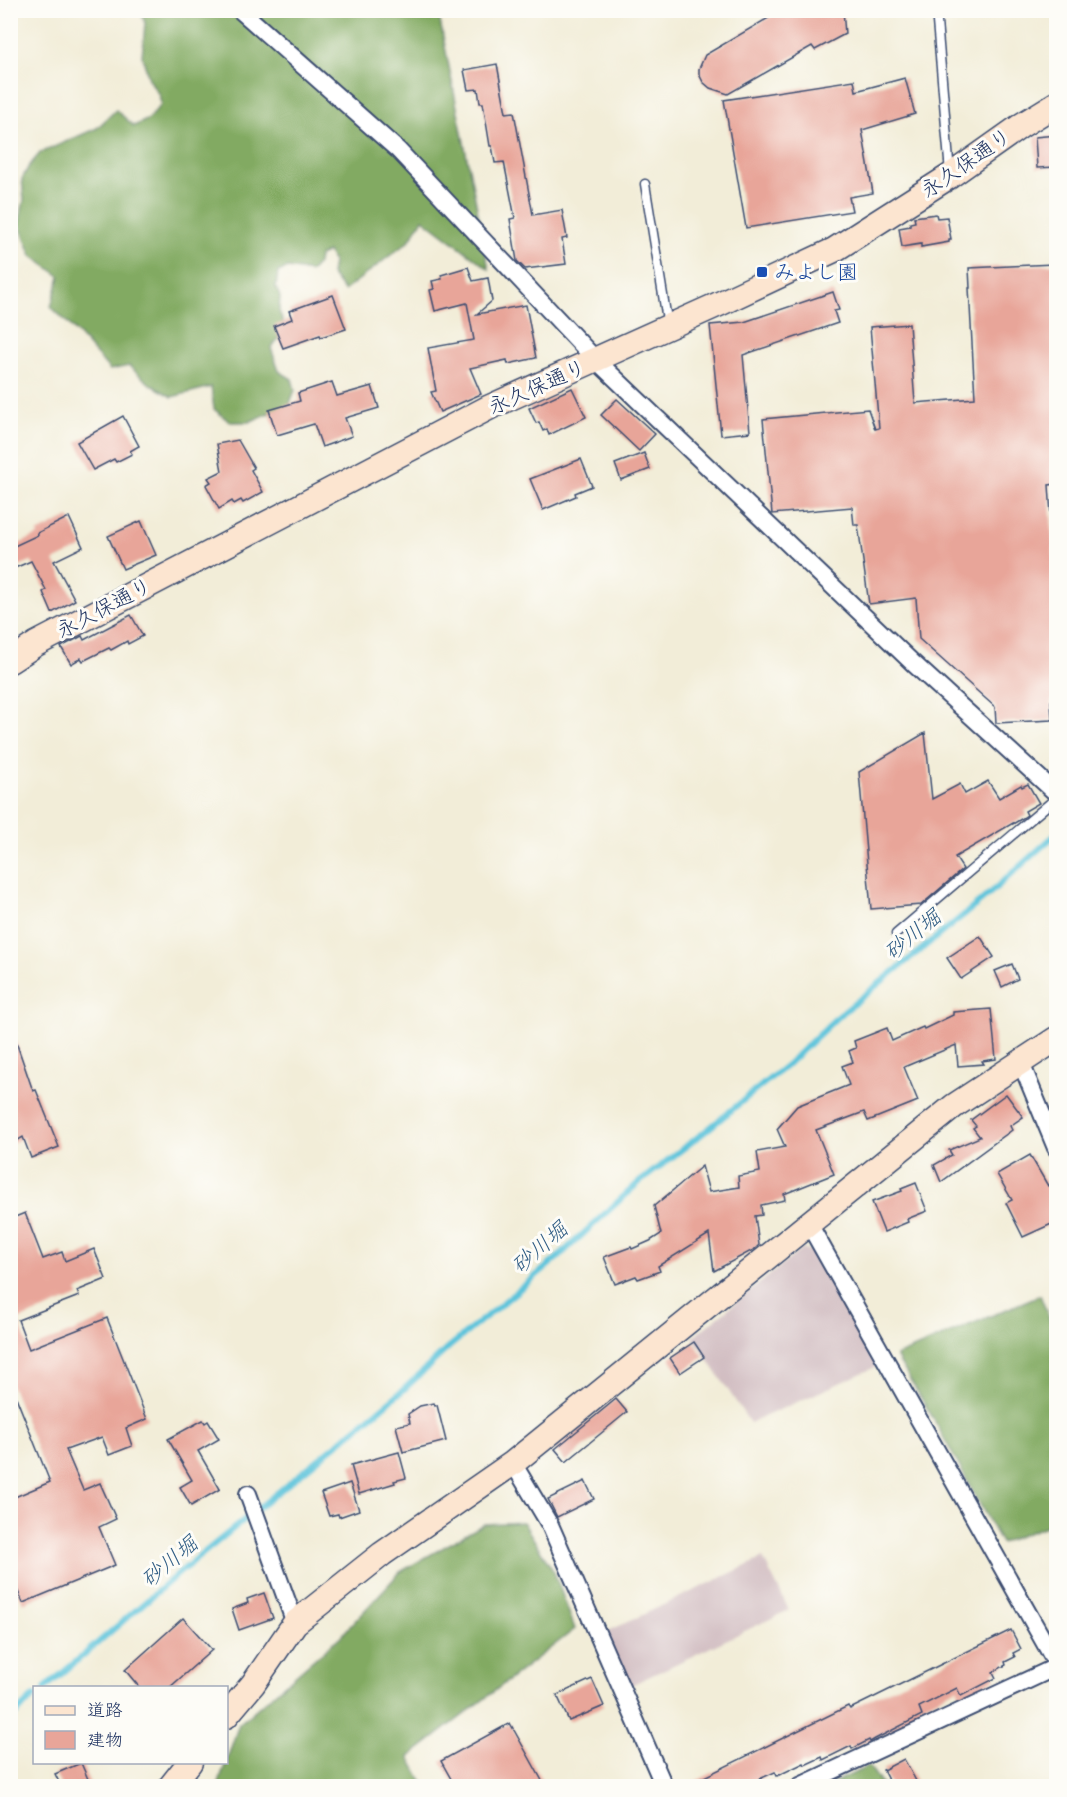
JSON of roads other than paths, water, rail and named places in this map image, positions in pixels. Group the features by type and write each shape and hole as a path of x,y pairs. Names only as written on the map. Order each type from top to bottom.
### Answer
{"street":[{"path":"240,10 398,150 596,360 914,664 1056,794"},
{"name":"永久保通り","path":"10,661 36,644 470,418 834,250 950,176 1022,124 1056,104"},
{"path":"228,1714 253,1684 296,1623 382,1554 513,1463 954,1106 1056,1039"},
{"path":"1021,1063 1056,1148"},
{"path":"800,1786 1056,1665 809,1224"},
{"path":"513,1463 550,1525 664,1786"},
{"path":"248,1494 296,1623"},
{"path":"171,1786 188,1764"}],"lane":[{"path":"936,10 950,176"},
{"path":"645,184 668,327"},
{"path":"897,934 1056,798"}],"waterway":[{"name":"砂川堀","path":"47,1686 179,1573 401,1392 449,1347 555,1260 637,1184 789,1063 835,1019 981,901 1056,834"},
{"name":"砂川堀","path":"10,1719 33,1697"}],"place":[{"name":"みよし園","path":"762,272"}]}
